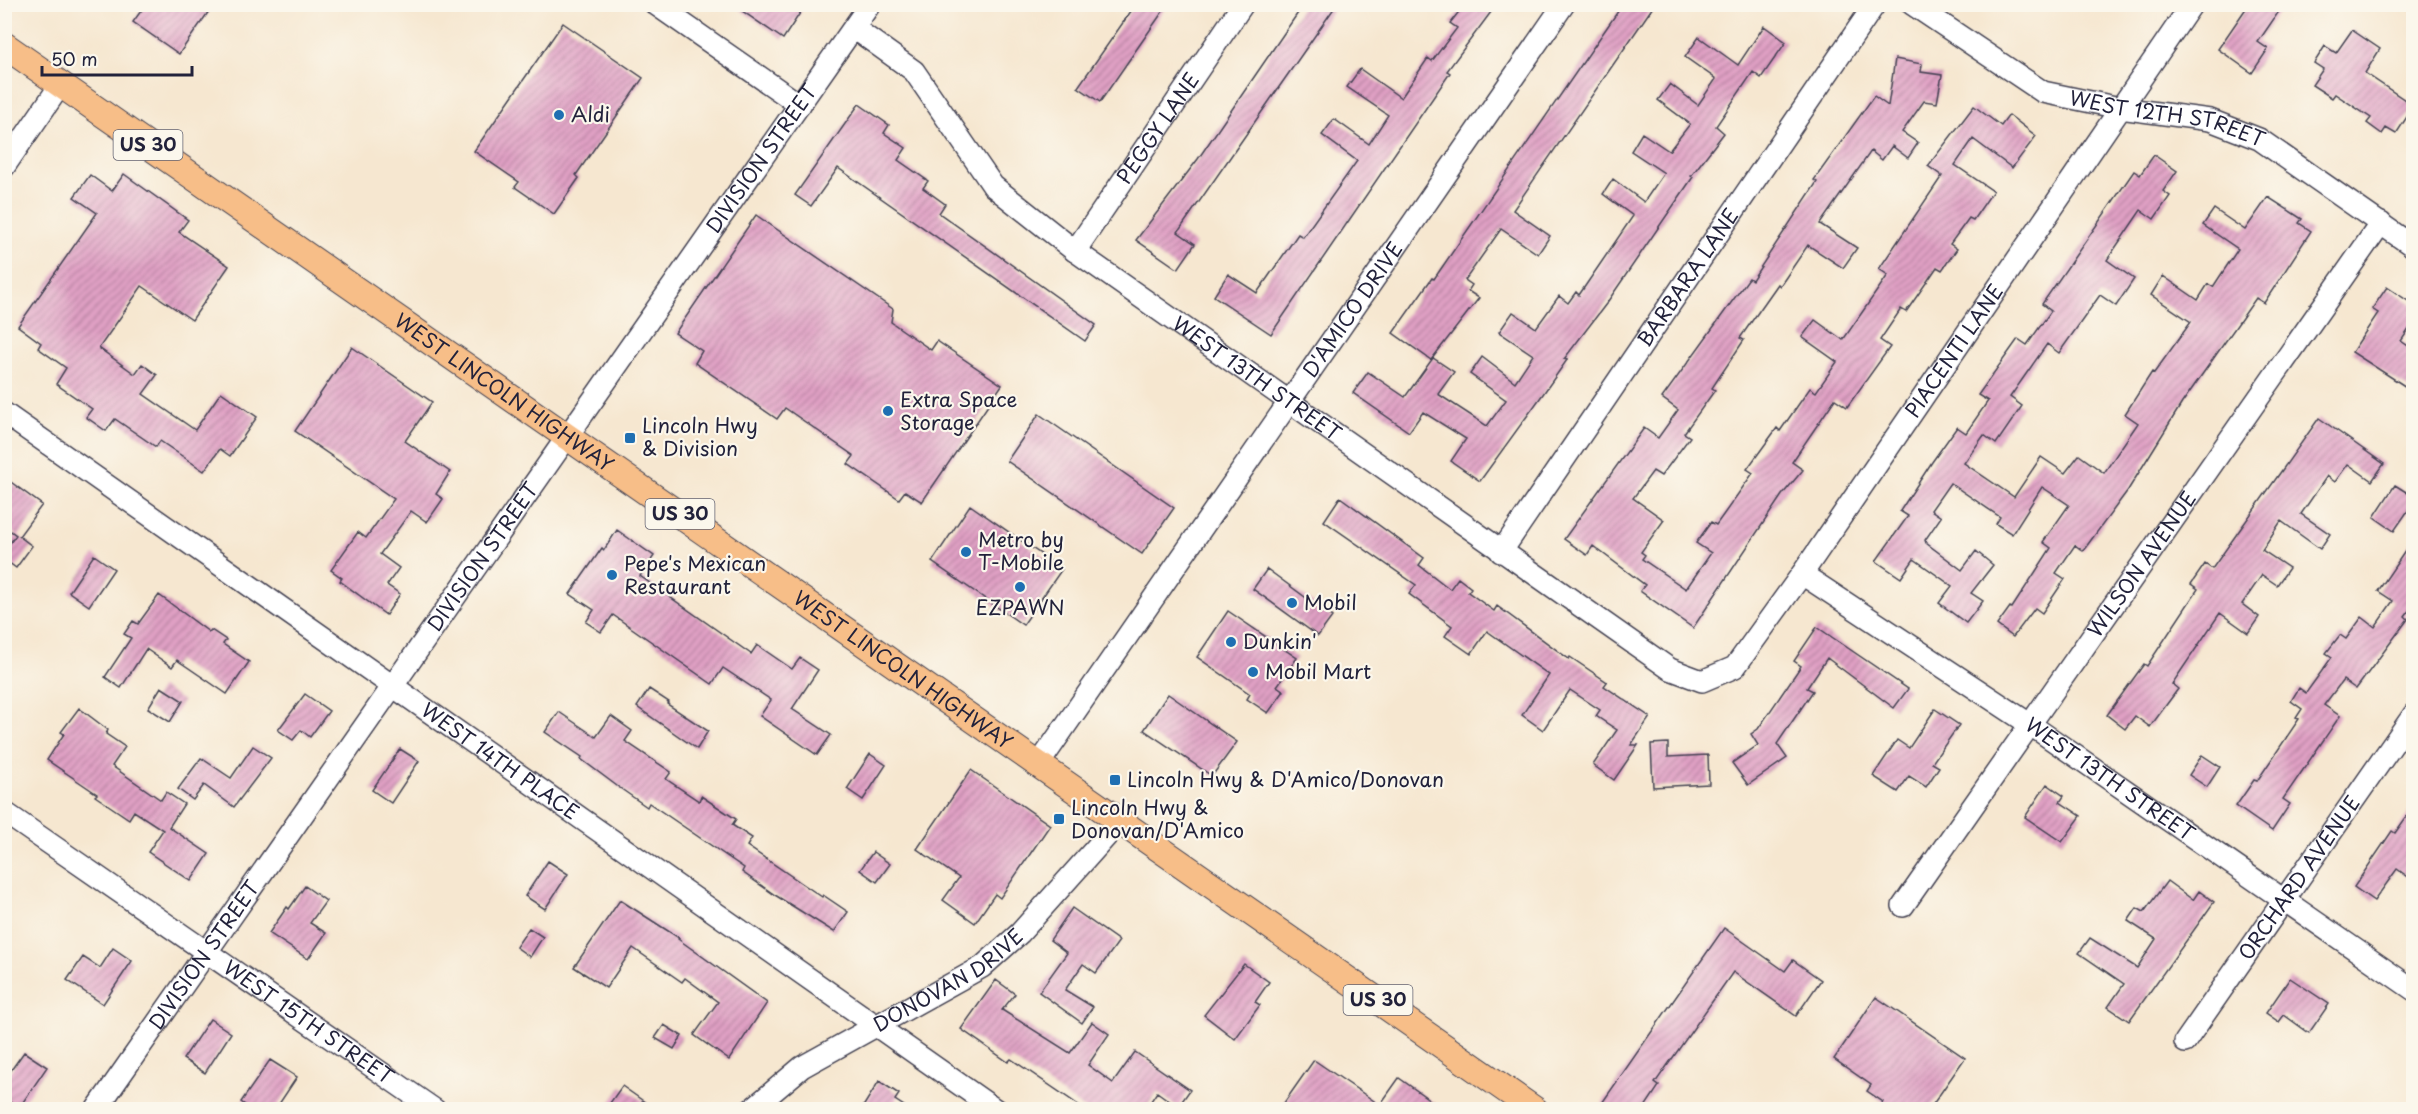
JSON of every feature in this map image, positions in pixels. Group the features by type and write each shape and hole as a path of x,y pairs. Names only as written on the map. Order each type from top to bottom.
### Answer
{"main road":[{"name":"WEST LINCOLN HIGHWAY","path":"4,45 1535,1110"}],"street":[{"path":"655,4 800,105"},
{"name":"DIVISION STREET","path":"96,1110 870,4"},
{"name":"PEGGY LANE","path":"1075,251 1243,4"},
{"name":"D'AMICO DRIVE","path":"1039,764 1564,4"},
{"name":"BARBARA LANE","path":"1501,552 1875,4"},
{"name":"WEST 12TH STREET","path":"1912,4 2043,92 2121,108 2210,120 2259,139 2414,247"},
{"name":"PIACENTI LANE","path":"1702,681 1735,668 1802,574 2192,4"},
{"name":"WEST 13TH STREET","path":"854,28 914,71 993,186 1075,251 1670,669 1702,681"},
{"path":"4,167 61,84"},
{"name":"WILSON AVENUE","path":"1903,906 2381,223"},
{"name":"WEST 14TH PLACE","path":"4,413 996,1110"},
{"name":"WEST 13TH STREET","path":"1802,574 2031,725 2414,990"},
{"name":"ORCHARD AVENUE","path":"2186,1042 2414,714"},
{"name":"WEST 15TH STREET","path":"4,812 435,1110"},
{"name":"DONOVAN DRIVE","path":"751,1110 802,1067 982,967 1020,933 1120,821"}],"building":[{"path":"146,4 214,4 179,54 133,22"},
{"path":"732,4 806,4 783,39"},
{"path":"1136,4 1168,4 1100,102 1078,87"},
{"path":"1304,4 1337,4 1178,232 1195,244 1178,269 1136,240 1198,159"},
{"path":"1465,4 1497,4 1447,71 1450,73 1271,334 1214,296 1228,274 1257,293 1298,234 1303,237 1357,161 1322,135 1334,119 1369,144 1388,115 1347,87 1360,69 1401,98 1428,58 1432,61 1457,28 1450,23"},
{"path":"1623,4 1655,4 1513,210 1550,236 1538,254 1501,229 1465,280 1472,285 1468,291 1479,298 1431,360 1393,333 1432,278 1434,279"},
{"path":"2249,4 2284,4 2258,42 2268,49 2252,73 2218,49"},
{"name":"Aldi","path":"563,23 643,78 576,175 579,178 554,214 515,187 519,182 474,151"},
{"path":"1764,26 1786,42 1761,78 1753,72 1716,126 1724,133 1691,176 1693,177 1606,304 1564,359 1567,360 1480,481 1451,461 1466,439 1423,412 1409,432 1353,393 1368,372 1405,397 1433,358 1454,372 1438,394 1487,426 1506,400 1470,374 1482,357 1515,382 1533,355 1499,332 1513,312 1536,328 1559,296 1568,303 1576,292 1579,295 1633,216 1603,194 1613,179 1644,202 1664,173 1631,151 1642,133 1669,151 1690,124 1658,100 1670,84 1698,105 1716,79 1685,57 1699,37 1738,65"},
{"path":"2352,30 2380,49 2365,73 2414,106 2396,134 2386,128 2382,134 2367,123 2371,118 2335,94 2332,98 2312,85 2323,69 2314,63 2325,46 2336,53"},
{"path":"1895,59 1922,64 1921,72 1942,75 1937,103 1924,101 1902,132 1918,143 1908,158 1892,146 1882,160 1871,151 1820,224 1857,248 1843,268 1808,245 1740,338 1744,340 1712,388 1715,390 1684,433 1690,437 1661,476 1653,471 1633,498 1664,520 1641,552 1645,555 1642,559 1686,589 1711,553 1696,543 1711,522 1716,525 1753,473 1747,469 1777,428 1780,431 1810,388 1816,392 1837,362 1802,337 1815,320 1843,340 1888,275 1879,269 1942,176 1928,166 1974,106 2001,126 2009,115 2036,136 2012,168 1973,139 1955,165 1993,191 1973,220 1969,218 1950,244 1957,249 1942,270 1937,267 1906,312 1901,309 1880,340 1890,347 1847,407 1835,399 1792,462 1803,470 1782,495 1693,628 1640,591 1645,585 1593,546 1587,555 1564,539 1644,428 1658,438 1678,410 1662,398 1749,278 1752,280 1817,182 1814,180 1874,96 1888,106"},
{"path":"859,104 889,125 884,133 906,148 898,160 928,181 923,188 945,204 939,213 1096,325 1085,341 838,168 811,206 795,195"},
{"path":"2154,155 2177,171 2163,191 2170,196 2154,219 2141,210 2107,260 2134,279 2116,306 2100,295 2059,353 2047,344 2010,397 2022,406 1996,444 1984,435 1964,463 2014,497 2041,457 2065,473 2079,455 2104,473 2138,423 2125,414 2152,372 2154,373 2191,322 2151,295 2163,276 2198,300 2208,284 2213,287 2238,249 2203,225 2214,209 2245,230 2268,197 2302,219 2299,223 2311,231 2264,303 2256,298 2182,403 2128,490 2083,551 2075,545 2056,573 2065,579 2042,613 2035,608 2013,637 1997,625 2010,607 2012,608 2051,548 2043,542 2069,505 2042,487 2012,534 1996,524 2000,517 1950,483 1931,510 1941,517 1925,540 1926,543 1962,570 1976,551 1993,565 1971,593 1983,601 1966,623 1939,603 1952,586 1914,559 1901,578 1876,561 1908,516 1900,511 1932,462 1957,427 1966,433 1988,401 1978,395 2018,339 2027,345 2051,311 2042,304 2134,171 2140,175"},
{"path":"124,174 188,220 179,232 229,266 192,320 142,286 99,348 135,374 142,364 157,375 143,394 195,430 221,392 257,417 230,456 220,449 204,471 160,441 156,447 115,419 106,431 86,417 92,409 56,384 66,368 38,348 41,343 18,326 97,213 74,197 90,175 112,191"},
{"path":"756,215 893,309 891,322 931,350 937,341 1002,385 922,502 905,491 899,499 848,464 854,456 785,408 777,419 695,363 702,351 675,333"},
{"path":"2387,287 2414,305 2414,322 2401,341 2414,350 2414,392 2352,352 2378,313 2372,309"},
{"path":"352,347 432,402 405,441 450,472 436,494 443,499 427,522 411,511 380,554 399,568 387,585 400,594 386,615 340,581 342,578 331,570 358,532 366,538 394,499 295,431"},
{"path":"1039,414 1174,508 1142,554 1007,461"},
{"path":"2319,418 2384,464 2372,481 2348,464 2335,482 2327,476 2301,514 2330,534 2320,549 2281,521 2262,550 2289,568 2277,585 2262,575 2242,604 2259,617 2248,633 2220,613 2172,684 2178,689 2150,727 2135,716 2125,729 2107,715 2144,664 2147,666 2198,589 2191,584 2205,564 2212,569"},
{"path":"4,477 42,505 19,536 32,546 16,568 4,559 4,551 16,535 4,526"},
{"path":"2395,485 2414,497 2414,502 2394,531 2374,517"},
{"path":"1340,497 1424,558 1419,565 1450,589 1458,578 1471,588 1468,592 1494,611 1497,606 1569,659 1570,657 1607,682 1604,686 1650,717 1631,745 1638,745 1614,780 1593,765 1617,730 1596,716 1600,710 1570,690 1543,730 1522,715 1549,675 1487,631 1471,654 1445,636 1452,626 1409,594 1416,585 1324,521"},
{"path":"970,505 1062,569 1023,625 932,562"},
{"path":"617,530 654,556 640,576 751,654 757,645 792,669 800,658 818,670 792,709 831,735 817,755 760,716 771,700 723,668 712,684 613,615 601,632 586,622 594,610 570,594"},
{"path":"2414,538 2414,604 2405,616 2408,619 2356,689 2343,680 2324,705 2340,716 2283,799 2290,804 2272,831 2236,806 2254,780 2257,781 2299,719 2296,718 2302,709 2291,701 2299,688 2306,693 2332,657 2326,653 2340,635 2346,639 2362,617 2375,627 2393,601 2378,591"},
{"path":"94,555 114,569 89,606 69,592"},
{"name":"Mobil","path":"1267,569 1332,617 1318,636 1253,589"},
{"path":"159,595 209,632 211,630 226,640 223,644 249,662 227,694 177,660 172,667 146,649 121,688 105,677 131,638 124,634 133,621 138,624"},
{"name":"Mobil Mart","path":"1228,611 1297,658 1277,686 1284,691 1268,713 1247,699 1250,694 1197,657"},
{"path":"1817,627 1908,689 1894,708 1827,658 1807,688 1813,691 1777,744 1787,758 1748,785 1732,763 1758,745 1751,734 1758,729 1801,666 1794,661"},
{"path":"161,687 183,701 170,722 148,708"},
{"path":"649,689 708,731 697,749 637,707"},
{"path":"305,694 329,711 310,737 301,730 293,740 278,730"},
{"path":"1168,694 1237,742 1212,776 1144,730"},
{"path":"79,708 108,730 106,734 125,747 112,766 161,800 166,792 184,804 169,827 209,854 191,881 148,852 163,830 134,811 129,819 47,760 64,734 61,732"},
{"path":"1935,709 1959,725 1932,763 1939,767 1926,787 1909,776 1898,792 1873,776 1897,740 1909,748"},
{"path":"559,712 596,737 611,716 632,731 625,741 671,772 666,779 699,801 701,796 736,819 732,825 752,838 747,846 848,912 834,932 742,872 744,868 649,803 647,807 545,732"},
{"path":"1668,743 1668,757 1708,755 1709,784 1653,787 1651,744"},
{"path":"253,746 271,758 234,807 204,785 193,800 178,789 201,758 231,778"},
{"path":"400,749 419,761 391,803 372,790"},
{"path":"870,754 886,765 863,800 847,789"},
{"path":"2202,755 2220,767 2207,787 2189,775"},
{"path":"971,770 1050,825 1000,898 995,894 975,923 943,900 959,878 917,849"},
{"path":"2047,784 2064,796 2060,802 2081,816 2062,842 2025,817"},
{"path":"2414,806 2414,881 2397,869 2374,901 2354,887 2392,831 2395,833"},
{"path":"873,852 890,864 877,882 860,870"},
{"path":"548,861 568,874 545,909 525,896"},
{"path":"2167,881 2193,900 2199,891 2214,902 2129,1021 2108,1007 2124,984 2079,953 2090,938 2137,968 2156,939 2128,921 2137,908 2144,912"},
{"path":"305,886 326,901 310,923 326,933 308,959 269,933"},
{"path":"620,900 679,938 767,1003 729,1060 694,1035 718,1002 685,978 682,982 633,948 606,988 574,967"},
{"path":"1072,908 1119,941 1096,973 1083,964 1065,990 1093,1007 1082,1023 1039,992 1067,953 1050,940"},
{"path":"529,928 543,937 530,957 516,947"},
{"path":"1724,928 1785,971 1793,960 1821,980 1796,1016 1733,972 1655,1083 1659,1086 1643,1110 1612,1110 1602,1103"},
{"path":"113,948 132,961 103,1004 67,980 83,957 100,968"},
{"path":"1244,964 1269,982 1255,1002 1260,1005 1235,1039 1204,1015"},
{"path":"2290,978 2329,1004 2309,1033 2284,1015 2279,1022 2266,1013"},
{"path":"996,980 1015,994 1002,1010 1070,1053 1092,1022 1109,1034 1088,1065 1113,1083 1135,1052 1190,1090 1178,1107 1157,1092 1145,1110 1086,1110 1011,1059 1008,1062 961,1029"},
{"path":"1876,997 1965,1058 1929,1110 1877,1110 1883,1102 1867,1091 1871,1085 1834,1059"},
{"path":"210,1019 231,1033 205,1073 183,1059"},
{"path":"664,1025 682,1036 674,1049 655,1038"},
{"path":"24,1052 47,1067 19,1108 4,1098 4,1080"},
{"path":"270,1060 297,1077 275,1110 252,1110 241,1102"},
{"path":"1314,1060 1380,1105 1399,1078 1444,1110 1279,1110"},
{"path":"879,1081 899,1094 895,1100 910,1110 861,1110"},
{"path":"622,1086 656,1110 605,1110"}],"place":[{"name":"Aldi","path":"559,115"},
{"name":"Extra Space Storage","path":"888,411"},
{"name":"Lincoln Hwy & Division","path":"630,438"},
{"name":"Metro by T-Mobile","path":"966,552"},
{"name":"Pepe's Mexican Restaurant","path":"612,575"},
{"name":"EZPAWN","path":"1020,587"},
{"name":"Mobil","path":"1292,603"},
{"name":"Dunkin'","path":"1231,642"},
{"name":"Mobil Mart","path":"1253,672"},
{"name":"Lincoln Hwy & D'Amico/Donovan","path":"1115,780"},
{"name":"Lincoln Hwy & Donovan/D'Amico","path":"1059,819"}]}
